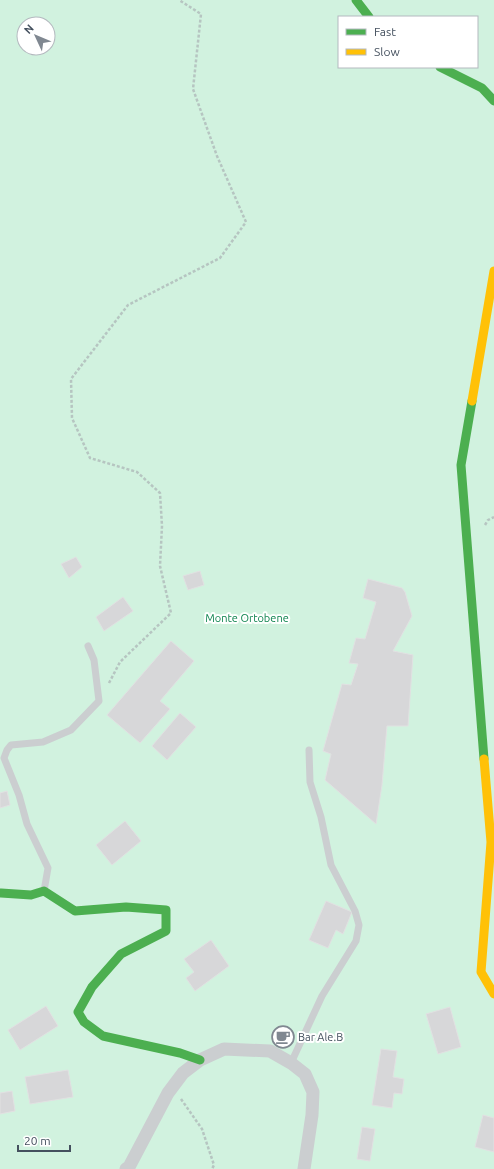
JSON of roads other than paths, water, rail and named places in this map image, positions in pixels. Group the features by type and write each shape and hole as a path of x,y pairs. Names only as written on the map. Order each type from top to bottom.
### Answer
{"street":[{"path":"356,0 368,16"},
{"path":"442,68 482,88 494,101"},
{"path":"494,271 461,465 491,842 482,972 494,994"},
{"path":"2,893 31,895 44,891 75,911 126,907 166,910 166,931 121,954 92,987 78,1012 84,1022 103,1036 180,1053 200,1060"},
{"path":"126,1169 129,1167 173,1087 183,1073 200,1060 224,1049 270,1051 291,1063 305,1074 313,1092 312,1114 304,1169"}],"lane":[{"path":"44,891 48,868 27,824 19,795 4,758 11,745 43,742 71,730 99,701 94,660 88,646"},
{"path":"291,1063 322,996 356,941 358,925 356,911 331,865 321,817 310,782 310,750"}],"place":[{"name":"Bar Ale.B","path":"283,1037"}],"park label":[{"name":"Monte Ortobene","path":"247,618"}]}
